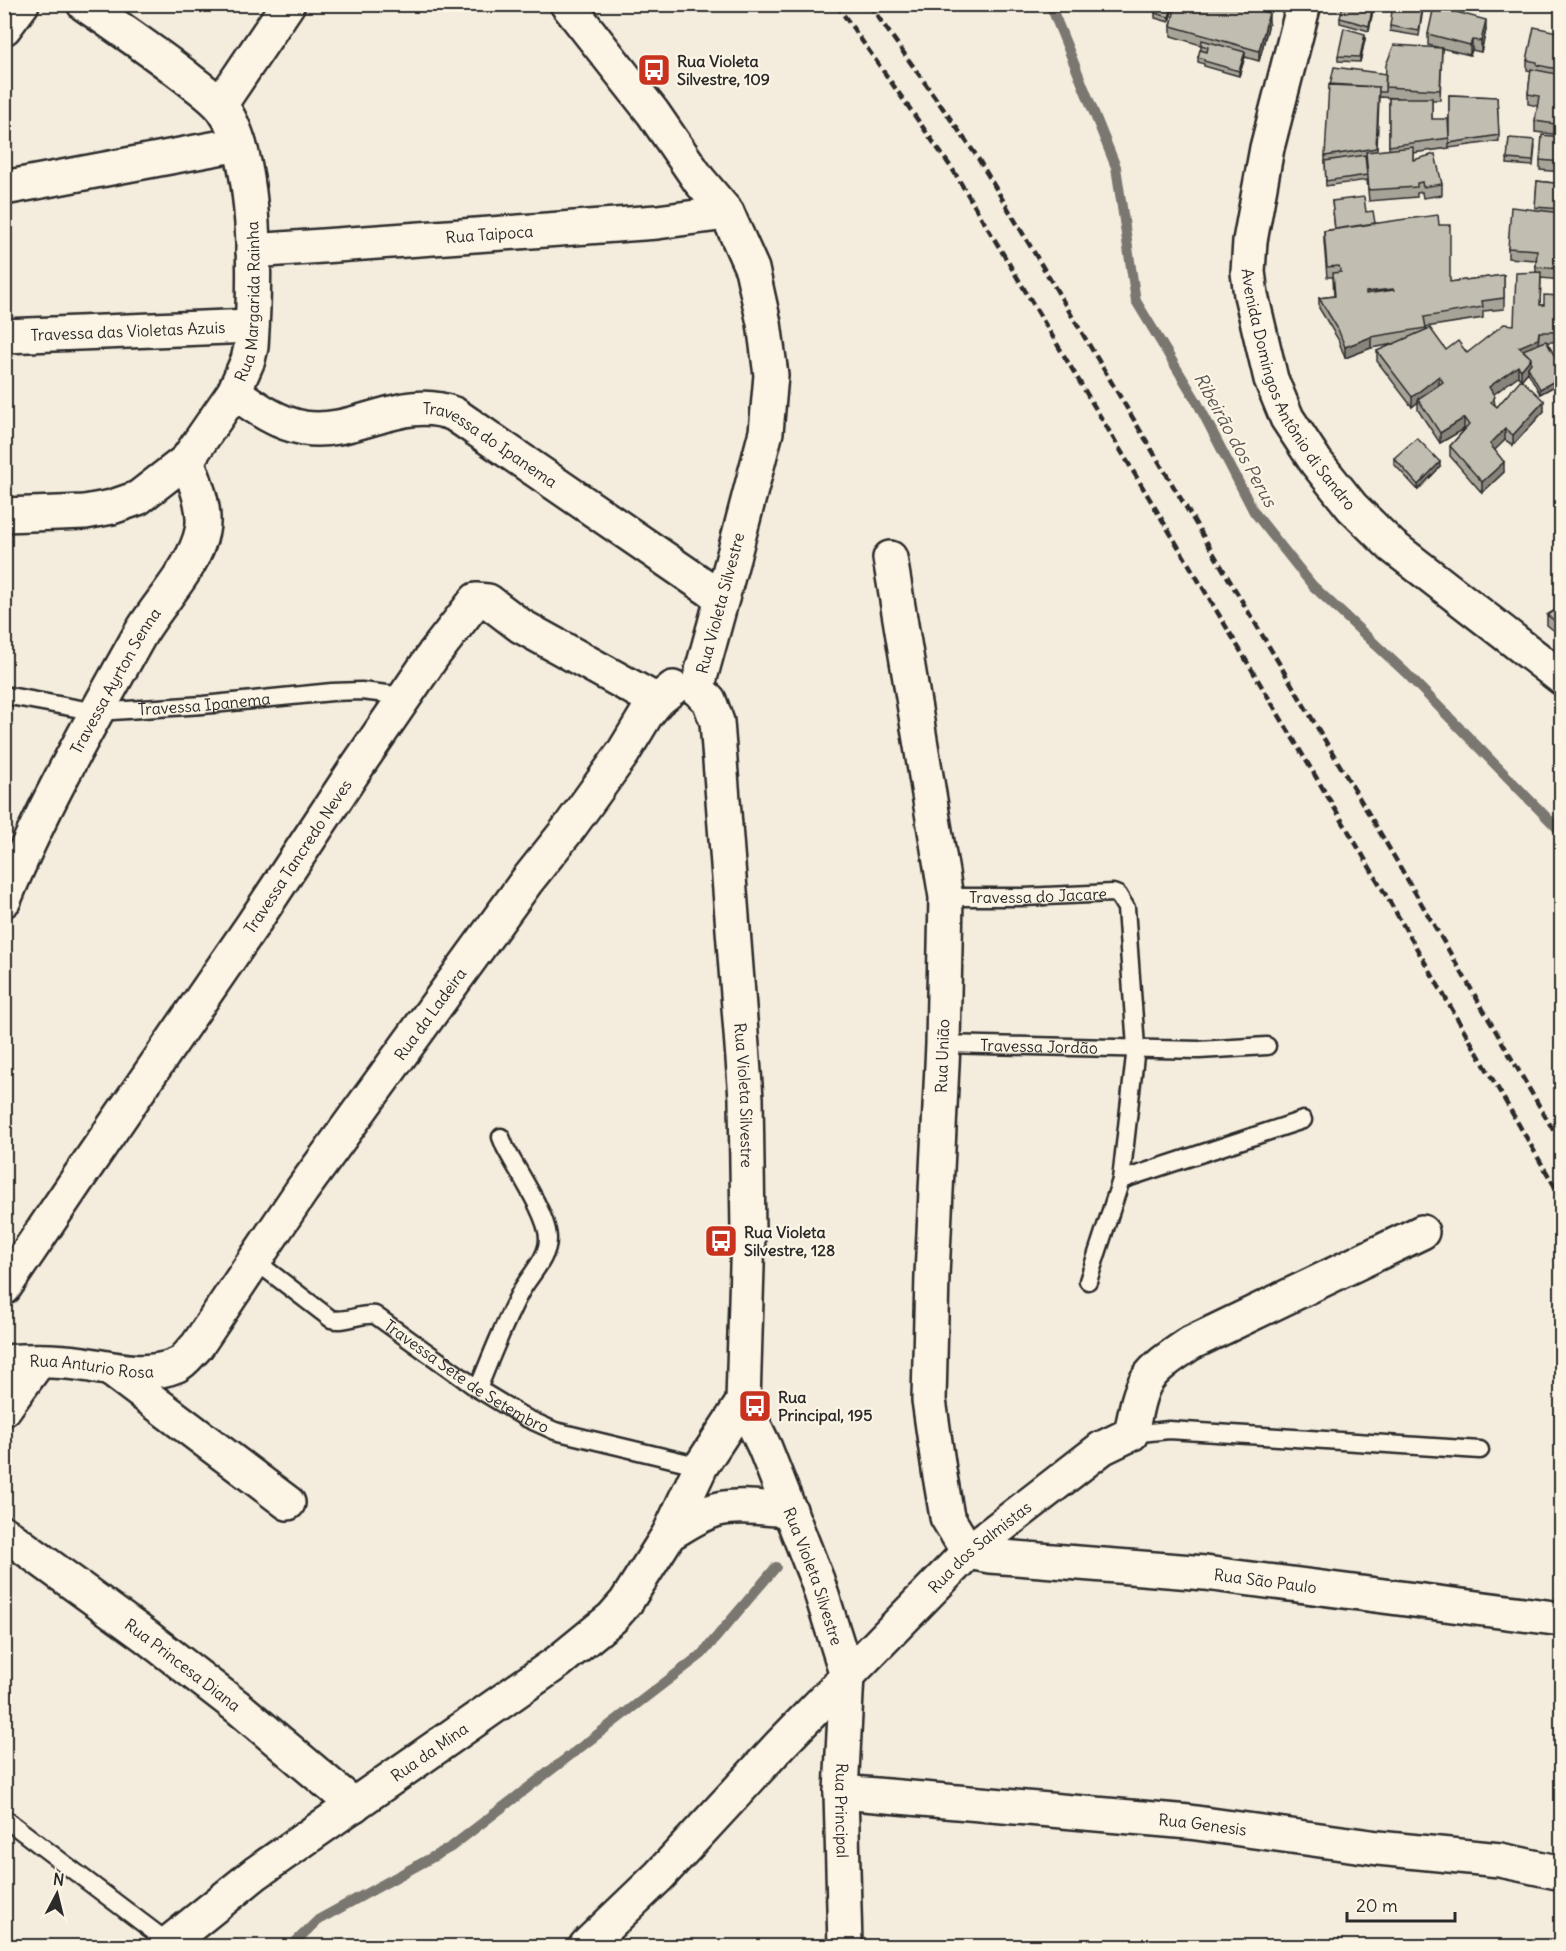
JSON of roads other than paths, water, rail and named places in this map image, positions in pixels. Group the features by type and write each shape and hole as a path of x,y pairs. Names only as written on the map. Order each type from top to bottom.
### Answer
{"street":[{"path":"4,28 22,4"},
{"name":"Rua Margarida Rainha","path":"4,515 85,512 112,507 138,498 187,460 234,392 248,360 252,326 253,251 249,195 235,128 220,105 144,45 84,4"},
{"path":"220,105 288,4"},
{"name":"Rua Violeta Silvestre","path":"567,4 653,113 699,180 727,213 752,269 769,346 771,375 766,432 697,689 709,700 717,722 746,1098 748,1232 746,1408 765,1448 817,1580 847,1675"},
{"name":"Avenida Domingos Antônio di Sandro","path":"1304,4 1268,148 1250,241 1248,272 1251,295 1271,379 1287,418 1316,462 1352,507 1392,546 1562,678"},
{"path":"4,188 239,144"},
{"name":"Rua Taipoca","path":"253,251 657,222 727,213"},
{"name":"Travessa das Violetas Azuis","path":"4,336 252,326"},
{"name":"Travessa do Ipanema","path":"234,392 267,416 303,428 330,429 362,422 398,410 431,407 442,409 463,421 722,598"},
{"name":"Travessa Ayrton Senna","path":"4,900 34,831 97,712 140,633 189,561 203,530 201,497 187,460"},
{"name":"Rua União","path":"890,558 946,897 944,1044 932,1275 929,1400 948,1516 968,1552"},
{"name":"Travessa Tancredo Neves","path":"4,1288 405,696 476,600 488,601 521,626 555,646 657,700"},
{"path":"657,700 674,687 697,689"},
{"name":"Rua da Ladeira","path":"179,1365 197,1346 302,1190 526,882 589,800 657,700"},
{"path":"1131,1434 1138,1395 1149,1375 1158,1365 1191,1343 1422,1232"},
{"path":"4,1409 39,1361"},
{"name":"Rua Anturio Rosa","path":"4,1362 39,1361 84,1364 113,1371 161,1370 179,1365"},
{"path":"113,1371 288,1503"},
{"name":"Rua da Mina","path":"167,1945 256,1873 558,1662 612,1618 626,1602 669,1534 701,1466 746,1408"},
{"name":"Rua dos Salmistas","path":"586,1947 659,1876 847,1675 968,1552 1102,1448 1131,1434"},
{"name":"Rua da Mina","path":"669,1534 719,1509 735,1507 790,1510"},
{"name":"Rua Princesa Diana","path":"4,1533 147,1637 238,1708 354,1805"},
{"name":"Rua São Paulo","path":"968,1552 990,1556 1205,1573 1562,1619"},
{"name":"Rua Principal","path":"845,1947 841,1791 847,1675"},
{"name":"Rua Genesis","path":"841,1791 1189,1822 1378,1848 1500,1860 1562,1873"}],"lane":[{"name":"Travessa Ipanema","path":"4,695 97,712 204,705 332,692 361,691 405,696"},
{"name":"Travessa do Jacare","path":"946,897 1024,897 1103,892 1118,895 1125,908 1136,1047"},
{"name":"Travessa Jordão","path":"944,1044 1199,1050 1267,1046"},
{"path":"1088,1281 1121,1180 1136,1047"},
{"path":"1121,1180 1303,1120"},
{"path":"478,1389 494,1348 520,1293 543,1255 548,1239 546,1224 501,1137"},
{"name":"Travessa Sete de Setembro","path":"254,1260 331,1319 342,1321 366,1314 375,1315 500,1404 555,1431 701,1466"},
{"path":"1131,1434 1169,1430 1480,1450"},
{"path":"4,1818 167,1945"}],"waterway":[{"name":"Ribeirão dos Perus","path":"1050,4 1116,167 1136,301 1197,402 1254,512 1313,586 1406,673 1562,833"},
{"path":"291,1946 318,1920 451,1847 702,1654 776,1567"}],"railway":[{"path":"836,4 953,170 1362,854 1562,1199"},
{"path":"869,4 976,155 1385,841 1562,1145"}],"place":[{"name":"Rua Violeta Silvestre, 109","path":"654,70"},
{"name":"Rua Violeta Silvestre, 128","path":"721,1241"},
{"name":"Rua Principal, 195","path":"755,1406"}]}
